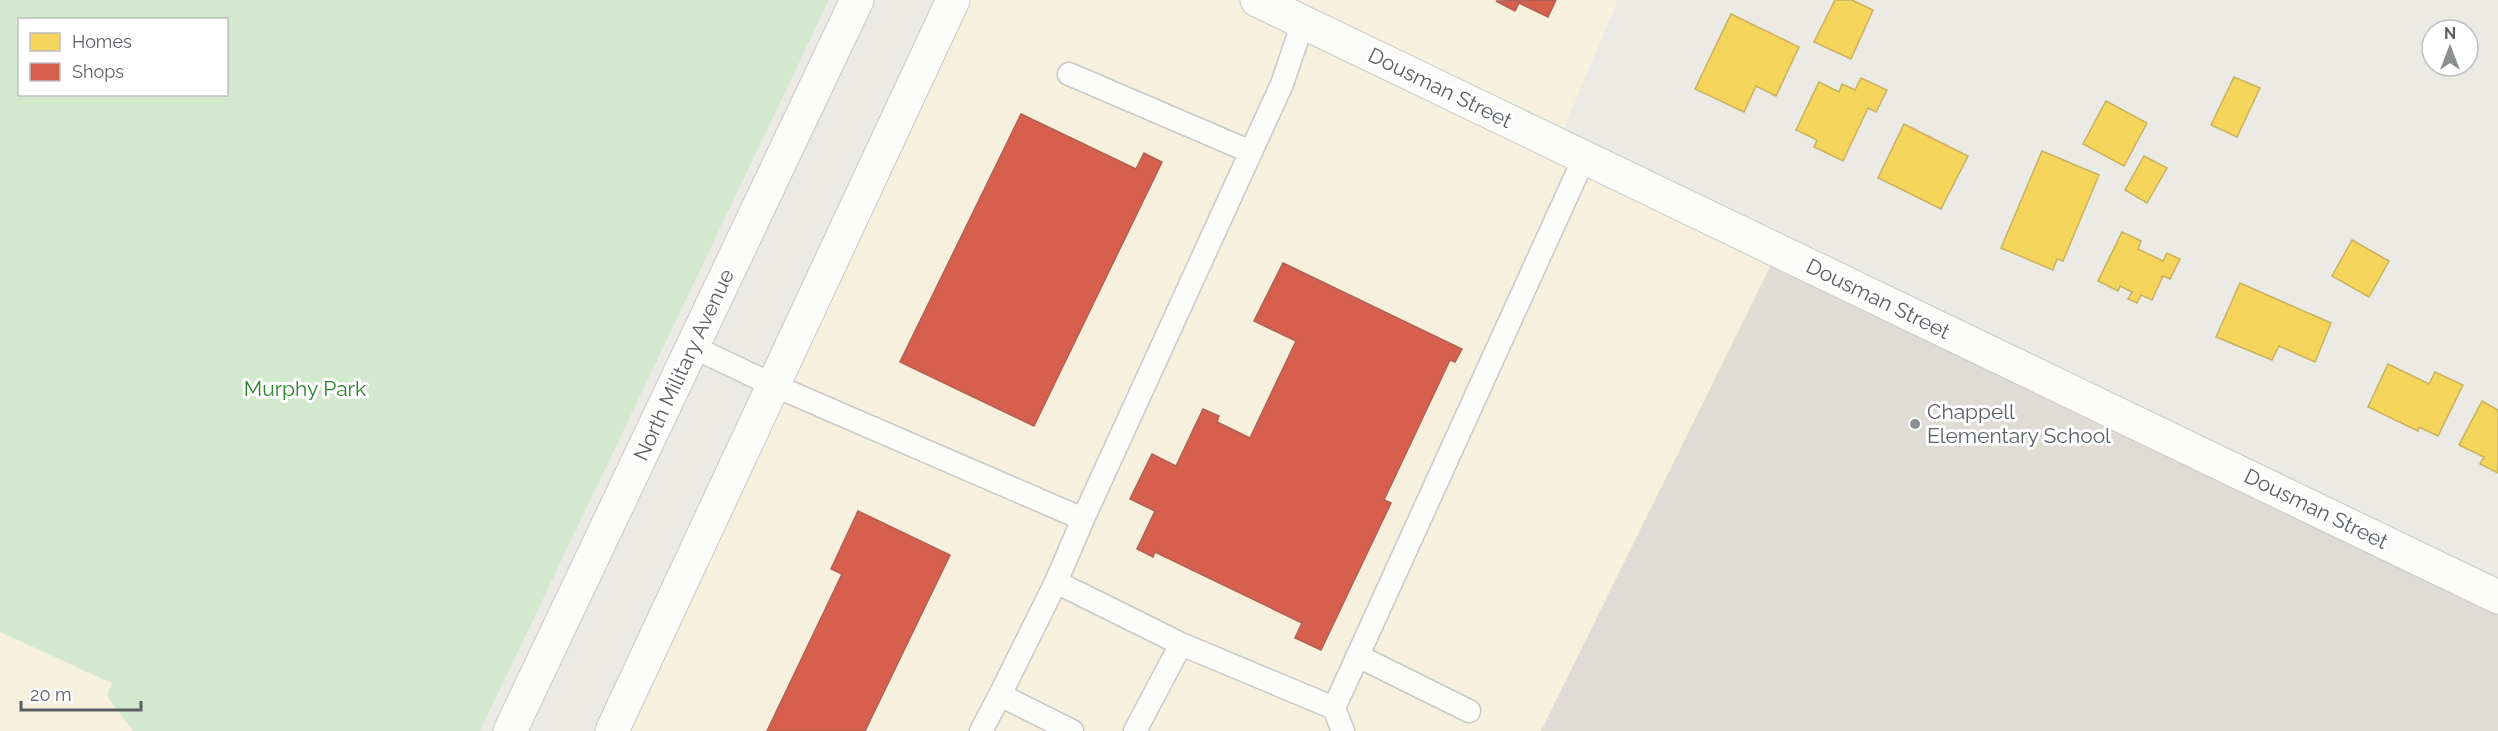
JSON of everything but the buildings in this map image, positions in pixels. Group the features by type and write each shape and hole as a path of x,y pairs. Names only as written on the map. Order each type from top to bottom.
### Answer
{"main road":[{"name":"North Military Avenue","path":"510,731 857,0"},
{"path":"612,731 953,0"},
{"name":"Dousman Street","path":"1257,0 1586,156 2498,597"}],"lane":[{"path":"981,731 1056,582 1282,84 1303,22"},
{"path":"1069,74 1251,152"},
{"path":"1334,708 1586,156"},
{"path":"693,346 773,385 1083,519"},
{"path":"1056,582 1181,644 1334,708 1343,731"},
{"path":"1135,731 1181,644"},
{"path":"1358,656 1469,711"},
{"path":"1000,695 1072,731"}],"shaded area":[{"path":"953,0 1618,0 1557,144 1778,251 1541,731 612,731"},
{"name":"Chappell Elementary School","path":"1778,251 2498,597 2498,731 1541,731"},
{"path":"0,632 216,731 0,731"}],"green space":[{"name":"Murphy Park","path":"0,0 829,0 480,731 133,731 107,696 112,683 0,632"}],"place":[{"name":"Chappell Elementary School","path":"1915,424"}]}
